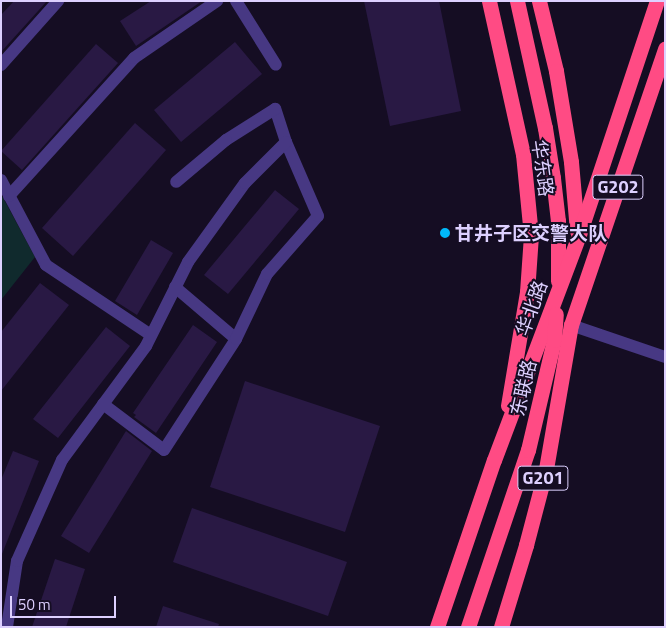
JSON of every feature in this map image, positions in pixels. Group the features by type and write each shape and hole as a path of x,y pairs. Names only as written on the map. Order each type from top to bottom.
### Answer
{"highway":[{"name":"华东路","path":"489,1 523,154 531,235 527,292 519,350 494,460"},
{"name":"东联路","path":"468,627 528,450 543,392 555,322 558,279 556,204 545,128 517,1"},
{"name":"华东路","path":"539,1 556,71 571,162 578,238"},
{"name":"华北路","path":"437,627 494,460 578,238 657,1"},
{"name":"G202","path":"571,326 665,49"},
{"name":"G201","path":"500,627 526,545 546,469 571,326"}],"street":[{"path":"1,65 58,1"},
{"path":"9,196 134,58 217,1"},
{"path":"236,1 276,64"},
{"path":"103,404 164,450 236,339 267,274 318,216 286,142 274,108 226,140 176,182"},
{"path":"7,627 17,561 62,460 151,335 188,262 245,183 286,142"},
{"path":"1,180 46,265 151,335"},
{"path":"175,288 236,339"},
{"path":"571,326 665,357"}],"green space":[{"path":"1,194 35,257 1,300"}],"building":[{"path":"14,1 47,1 1,52 1,15"},
{"path":"151,1 202,1 136,46 120,21"},
{"path":"364,1 439,1 461,111 390,126"},
{"path":"235,42 262,74 181,142 154,110"},
{"path":"96,44 118,63 22,170 1,151"},
{"path":"135,123 166,150 73,256 42,228"},
{"path":"275,190 299,209 228,294 204,275"},
{"path":"151,240 173,253 137,315 115,301"},
{"path":"40,283 69,305 1,391 1,332"},
{"path":"193,325 217,342 156,433 134,417 136,415 133,413"},
{"path":"106,327 130,346 58,438 33,419"},
{"path":"245,381 380,426 345,532 210,487"},
{"path":"126,431 152,451 89,553 61,536"},
{"path":"13,451 39,461 2,554 1,480"},
{"path":"192,508 347,562 328,616 173,562"},
{"path":"55,559 85,569 66,627 32,627"},
{"path":"163,606 219,624 218,627 156,627"}],"place":[{"name":"甘井子区交警大队","path":"445,233"}]}
